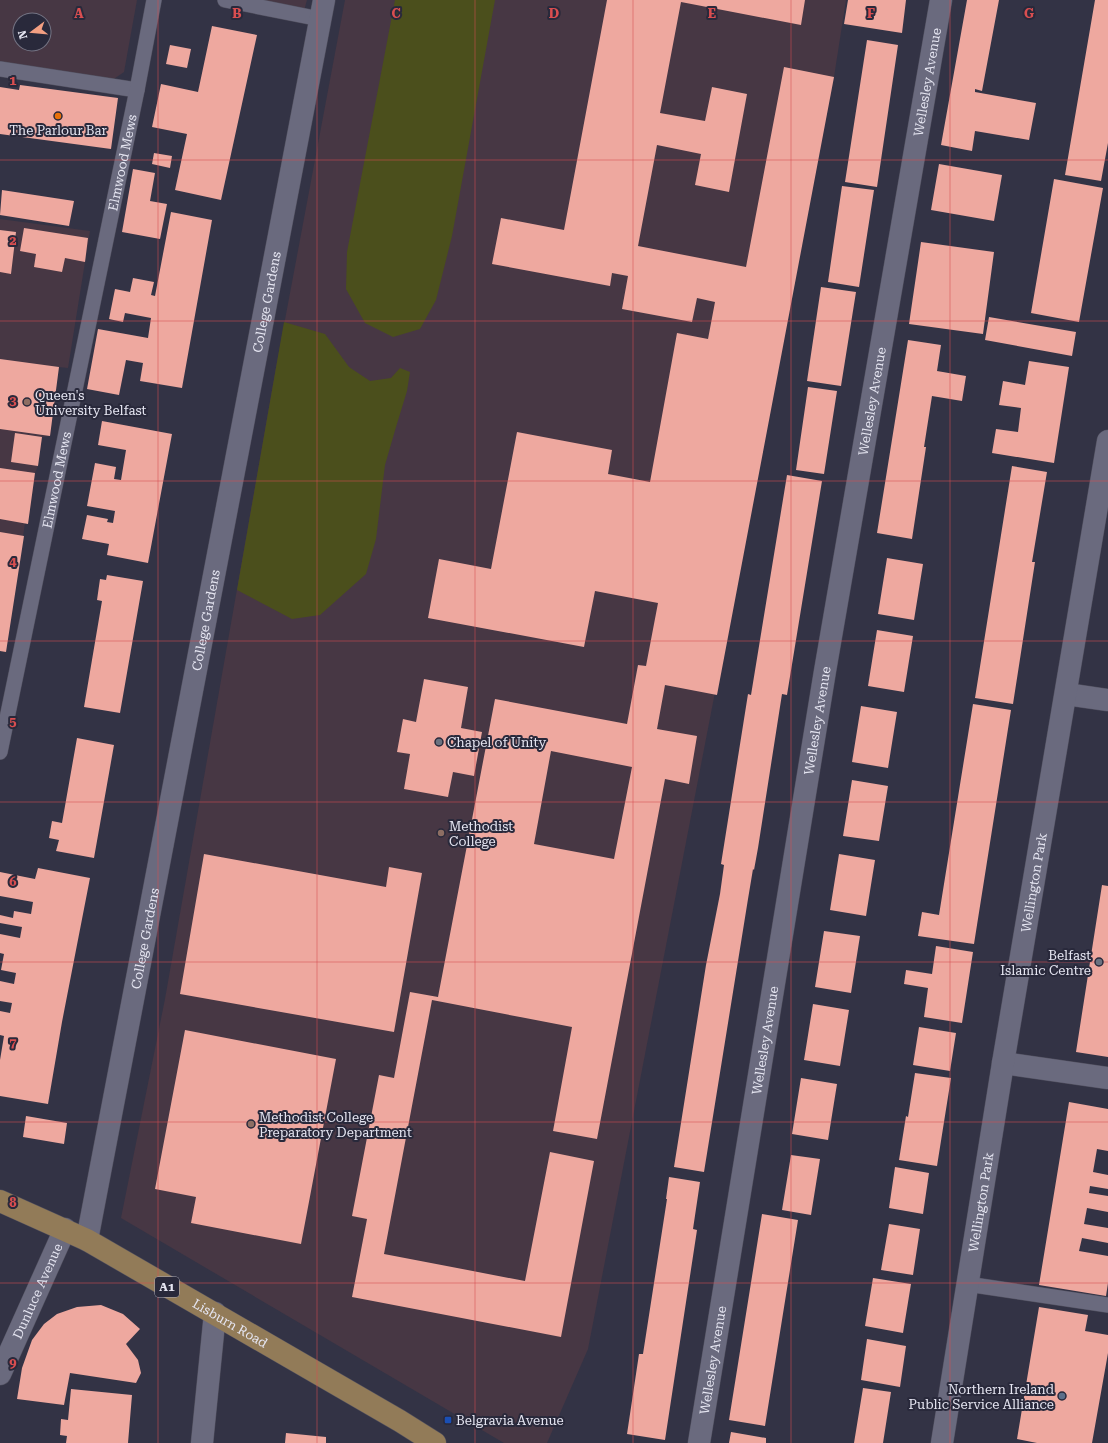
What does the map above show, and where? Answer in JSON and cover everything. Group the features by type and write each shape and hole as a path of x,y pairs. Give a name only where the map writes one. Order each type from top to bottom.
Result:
{"main road":[{"name":"Lisburn Road","path":"0,1201 87,1240 393,1416 435,1443"}],"street":[{"name":"Wellesley Avenue","path":"699,1443 825,671 941,0"},
{"name":"College Gardens","path":"87,1240 322,9"},
{"name":"Wellington Park","path":"942,1443 1003,1063 1108,441"},
{"path":"1066,694 1108,700"},
{"path":"1003,1063 1108,1078"},
{"name":"Dunluce Avenue","path":"0,1374 65,1229"},
{"path":"202,1443 215,1313"}],"lane":[{"name":"Elmwood Mews","path":"0,752 137,90 154,0"},
{"path":"225,0 322,9"},
{"path":"0,69 137,90"},
{"path":"967,1284 1108,1305"}],"shaded area":[{"path":"0,0 137,0 124,72 111,81 0,63"},
{"path":"245,0 307,0 304,11"},
{"name":"Methodist College","path":"345,0 846,0 834,77 588,1349 547,1443 504,1443 121,1218 165,999 275,373"},
{"name":"Queen's University Belfast","path":"0,219 90,231 68,368 59,367 50,436 42,437 28,524 25,523 6,652 0,651"}],"green space":[{"path":"395,0 495,0 452,236 436,300 420,329 393,337 365,323 346,289 347,252"},
{"path":"284,322 325,334 349,367 370,381 391,378 400,368 410,372 407,391 385,465 376,539 366,574 320,615 292,619 237,590"}],"building":[{"path":"607,0 805,0 801,25 681,2 660,113 705,121 712,87 747,94 729,192 695,185 701,154 657,145 638,246 746,267 784,67 834,77 717,695 665,685 657,729 697,736 689,784 665,779 597,1139 553,1131 572,1027 432,1000 384,1254 525,1281 550,1152 594,1161 561,1337 352,1297 367,1219 352,1216 379,1075 394,1078 410,992 438,997 495,699 627,724 638,665 646,666 658,603 595,591 584,647 428,618 439,559 491,569 517,432 612,450 608,474 650,482 677,333 708,339 715,302 697,298 692,322 622,309 628,276 612,273 610,286 492,264 501,218 564,230","holes":["551,751 632,767 614,859 534,844"]},
{"path":"848,0 906,0 902,33 844,24"},
{"path":"967,0 999,0 982,91 975,89 975,92 1036,103 1029,140 975,131 972,151 941,145"},
{"path":"1095,0 1108,0 1108,143 1101,181 1065,175"},
{"path":"212,26 257,35 221,200 175,190 187,134 152,127 161,84 198,92"},
{"path":"867,40 898,45 877,187 845,182"},
{"path":"170,45 191,49 187,68 166,64"},
{"name":"The Parlour Bar","path":"20,85 118,98 111,149 0,134 0,87 19,90"},
{"path":"154,153 172,156 170,168 152,164"},
{"path":"939,164 1002,175 994,221 931,210"},
{"path":"133,169 155,173 150,201 167,204 160,239 122,232"},
{"path":"1054,179 1103,188 1079,322 1031,313"},
{"path":"842,186 874,190 859,287 828,282"},
{"path":"2,190 74,201 69,226 0,215"},
{"path":"171,212 212,220 182,388 140,381 143,363 126,360 119,395 87,389 98,329 148,338 151,318 125,313 123,322 109,319 115,289 130,292 133,278 154,282 151,295 155,296"},
{"path":"24,228 88,238 85,262 65,258 62,272 34,267 36,254 20,251"},
{"path":"0,230 16,232 11,274 0,272"},
{"path":"921,242 994,252 983,334 909,324"},
{"path":"821,287 856,292 841,386 807,381"},
{"path":"989,317 1076,332 1072,356 985,340"},
{"path":"908,340 941,345 937,371 966,376 962,401 932,396 912,539 877,533"},
{"path":"0,359 59,367 50,436 0,429"},
{"path":"1029,361 1069,367 1054,463 992,453 996,429 1018,432 1021,408 999,405 1003,381 1025,385"},
{"path":"808,387 837,391 824,474 796,470"},
{"path":"102,421 172,434 148,563 107,555 109,544 82,539 87,515 108,519 107,522 113,523 115,511 87,506 95,463 116,467 114,479 121,480 126,450 98,445"},
{"path":"15,433 42,437 38,466 11,462"},
{"path":"1012,466 1047,472 1032,562 1035,562 1013,704 975,698"},
{"path":"0,468 35,473 28,524 0,519"},
{"path":"787,475 822,481 787,695 782,694 704,1172 674,1167 706,965 720,894 724,865 721,864 748,694 751,695"},
{"path":"0,532 24,536 6,652 0,651"},
{"path":"887,558 923,564 914,620 878,614"},
{"path":"107,575 143,581 120,713 84,707 102,601 97,600 100,579 106,580"},
{"path":"877,630 913,636 904,692 868,686"},
{"name":"Chapel of Unity","path":"424,679 468,687 461,728 482,732 474,776 453,772 448,797 404,789 410,754 397,752 403,719 416,722"},
{"path":"973,704 1011,710 974,944 918,936 922,912 939,915"},
{"path":"861,706 897,712 888,768 852,762"},
{"path":"77,738 114,745 94,858 56,851 59,840 49,838 52,821 62,823"},
{"path":"852,780 888,786 879,841 843,836"},
{"path":"204,854 386,887 389,867 422,873 394,1032 180,994"},
{"path":"839,854 875,860 866,916 830,910"},
{"path":"38,868 90,878 62,1022 48,1104 0,1096 0,1060 4,1036 0,1035 0,1011 10,1013 12,1003 0,1001 0,981 14,984 16,973 1,970 4,954 0,953 0,934 20,938 22,927 0,923 0,915 13,918 14,911 31,914 33,902 0,896 0,872 35,879"},
{"path":"1102,885 1108,886 1108,1057 1076,1052"},
{"path":"824,931 860,936 851,993 815,987"},
{"path":"936,946 973,952 962,1023 924,1017 928,988 904,984 906,970 932,974"},
{"path":"813,1004 849,1010 840,1066 804,1060"},
{"path":"919,1027 956,1033 950,1071 913,1065"},
{"path":"185,1030 336,1059 301,1244 191,1223 196,1197 155,1189"},
{"path":"915,1073 951,1078 937,1166 899,1160"},
{"path":"801,1078 837,1084 828,1140 792,1134"},
{"path":"1069,1102 1108,1109 1108,1151 1097,1149 1093,1172 1108,1175 1108,1189 1090,1186 1089,1193 1108,1196 1108,1212 1087,1208 1084,1224 1108,1228 1108,1243 1082,1238 1079,1251 1108,1256 1108,1283 1106,1296 1039,1285"},
{"path":"26,1116 67,1123 64,1144 23,1137"},
{"path":"791,1155 820,1159 811,1215 782,1210"},
{"path":"895,1167 929,1173 923,1214 889,1208"},
{"path":"669,1177 700,1182 693,1229 697,1230 665,1440 627,1434 639,1354 643,1354 667,1199"},
{"path":"762,1214 798,1220 765,1426 729,1420"},
{"path":"889,1224 920,1229 913,1275 881,1270"},
{"path":"873,1278 911,1284 903,1333 865,1326"},
{"path":"101,1305 123,1314 140,1329 126,1344 138,1360 141,1373 136,1383 70,1373 64,1405 17,1399 22,1368 32,1340 44,1324 57,1314 77,1307"},
{"name":"Northern Ireland Public Service Alliance","path":"1039,1307 1088,1315 1085,1331 1108,1335 1108,1353 1092,1443 1037,1443 1017,1439"},
{"path":"867,1339 906,1346 900,1387 861,1380"},
{"path":"863,1388 891,1392 883,1443 854,1443"},
{"path":"71,1389 132,1395 128,1443 66,1443 67,1436 60,1435 61,1419 68,1420"},
{"path":"731,1432 766,1438 766,1443 729,1443"},
{"path":"286,1433 326,1437 326,1443 285,1443"}],"place":[{"name":"The Parlour Bar","path":"58,116"},
{"name":"Queen's University Belfast","path":"27,402"},
{"name":"Chapel of Unity","path":"439,742"},
{"name":"Methodist College","path":"441,833"},
{"name":"Belfast Islamic Centre","path":"1099,962"},
{"name":"Methodist College Preparatory Department","path":"251,1124"},
{"name":"Northern Ireland Public Service Alliance","path":"1062,1396"},
{"name":"Belgravia Avenue","path":"448,1420"}]}
